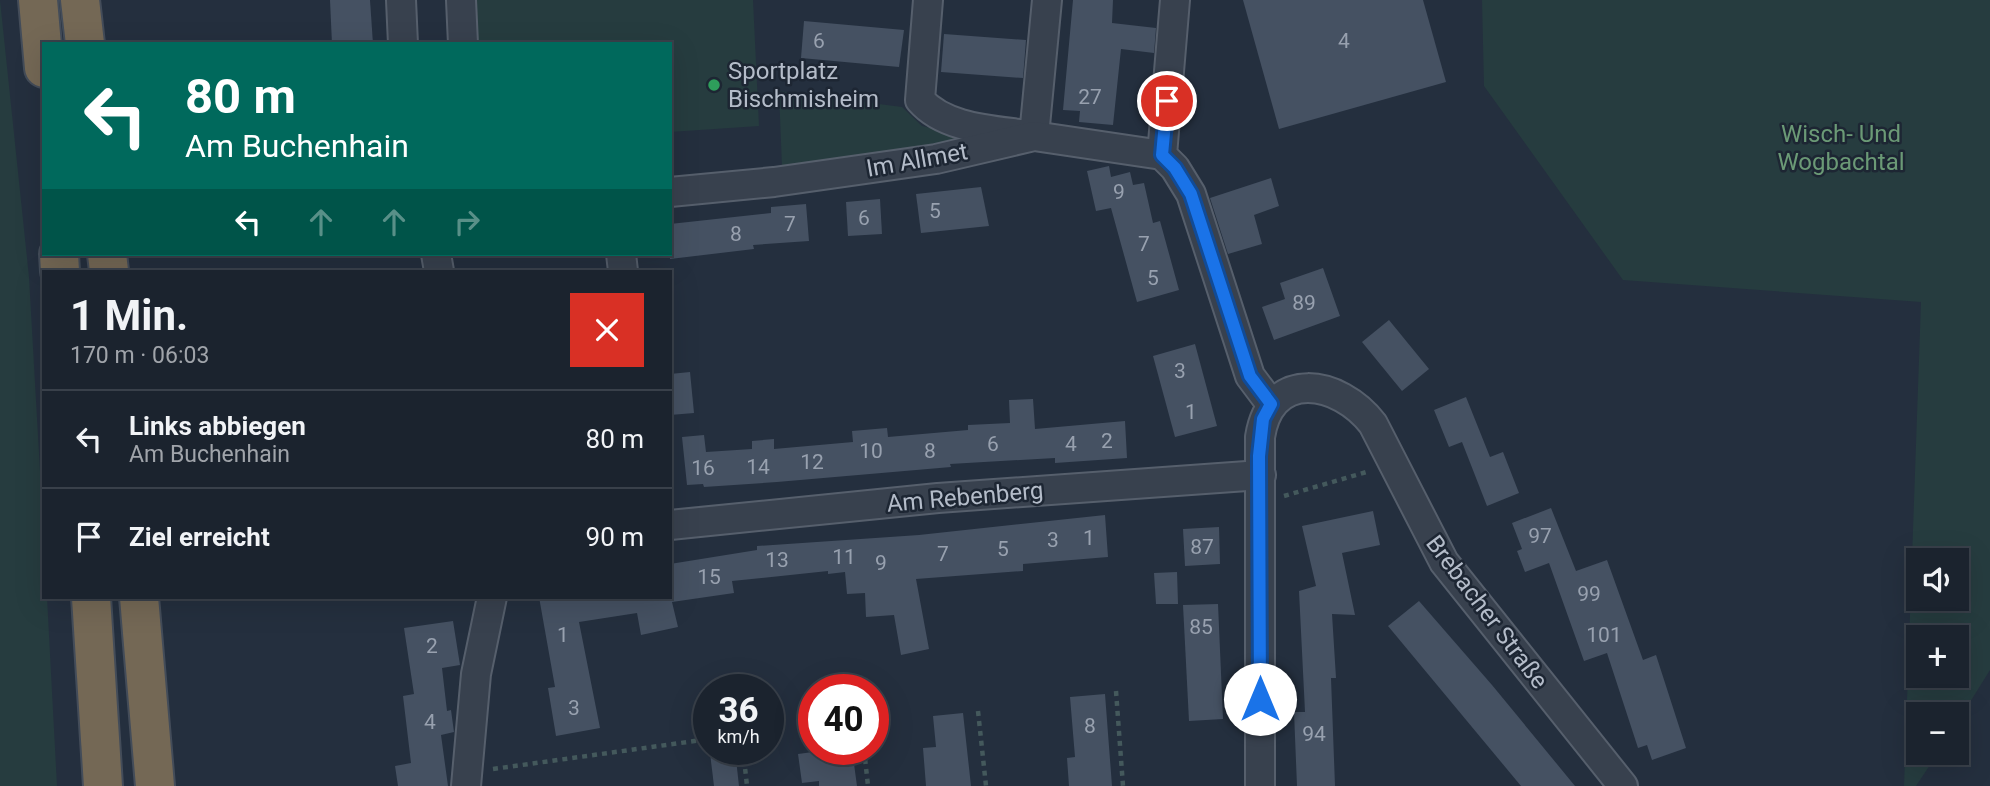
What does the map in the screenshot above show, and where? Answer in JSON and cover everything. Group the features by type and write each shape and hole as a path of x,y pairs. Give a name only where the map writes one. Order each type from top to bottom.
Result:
{"highway":[{"path":"38,0 42,45"},
{"path":"80,0 85,42"},
{"path":"91,599 103,786"},
{"path":"139,599 155,786"}],"street":[{"path":"401,0 403,42"},
{"path":"461,0 463,42"},
{"path":"928,0 920,100 930,112 946,120 1034,136 1047,0"},
{"path":"1175,0 1162,155 1175,168 1191,194 1250,376 1271,404 1263,419 1260,437 1261,786"},
{"name":"Im Allmet","path":"672,192 774,182 936,159 1034,136 1162,155"},
{"name":"Brebacher Straße","path":"1271,404 1281,396 1322,387 1359,406 1373,424 1444,562 1623,786"},
{"name":"Am Rebenberg","path":"672,525 938,498 1261,475"},
{"path":"467,779 477,674 492,599"}],"path":[{"path":"1260,505 1393,464"},
{"path":"1116,691 1123,786"},
{"path":"978,711 986,786"},
{"path":"467,779 693,742"},
{"path":"745,765 747,786"},
{"path":"866,765 868,786"}],"green space":[{"path":"0,0 29,277 42,507 42,599 47,599 57,786 0,786"},
{"name":"Sportplatz Bischmisheim","path":"451,0 753,0 759,126 672,132 672,42 453,42"},
{"name":"Wisch- Und Wogbachtal","path":"1482,0 1990,0 1990,670 1969,704 1907,702 1907,688 1969,688 1969,625 1910,625 1910,611 1969,611 1969,548 1912,548 1921,302 1623,280 1484,86"},
{"path":"779,91 902,107 922,126 958,134 961,147 782,167"},
{"name":"Wisch- Und Wogbachtal","path":"1906,729 1906,765 1930,765 1916,786 1904,786"}],"building":[{"path":"330,0 370,0 373,42 332,42"},
{"path":"1073,0 1113,0 1112,23 1156,28 1154,53 1121,49 1113,125 1079,122 1080,111 1063,110"},
{"path":"1243,0 1423,0 1446,82 1279,129"},
{"path":"804,21 904,30 899,67 801,58"},
{"path":"944,34 1026,40 1023,78 941,72"},
{"path":"1109,166 1111,177 1130,172 1133,185 1144,183 1153,223 1160,221 1179,290 1137,302 1111,208 1096,211 1087,171"},
{"path":"1271,178 1279,206 1254,215 1262,244 1228,254 1210,198"},
{"path":"981,187 989,226 921,233 916,194"},
{"path":"880,199 882,234 848,236 846,202"},
{"path":"806,204 809,241 753,245 754,249 670,259 672,224 771,213 771,207"},
{"path":"1323,268 1340,316 1274,340 1262,307 1285,299 1280,283"},
{"path":"1389,320 1429,369 1402,391 1362,342"},
{"path":"1195,344 1217,426 1175,437 1153,356"},
{"path":"690,372 694,413 672,415 672,374"},
{"path":"1466,397 1490,457 1503,452 1519,493 1487,506 1462,442 1449,447 1434,410"},
{"path":"1033,399 1035,429 1125,421 1127,458 1055,463 1055,458 950,464 951,467 777,482 704,487 703,484 687,485 682,437 704,435 706,452 752,449 752,441 774,439 774,449 853,442 852,431 887,428 888,437 968,430 968,425 1010,423 1009,400"},
{"path":"1551,508 1576,571 1607,560 1643,660 1656,655 1686,748 1652,760 1647,745 1638,748 1607,653 1584,661 1549,563 1525,572 1517,551 1522,549 1512,523"},
{"path":"1373,511 1380,545 1342,553 1355,615 1332,614 1336,678 1331,678 1335,786 1297,786 1294,712 1305,712 1299,591 1316,586 1302,526"},
{"path":"1105,515 1108,557 1023,564 1023,571 916,579 929,649 901,655 894,615 866,617 865,593 847,594 845,572 828,574 828,571 732,581 734,593 672,602 678,627 641,635 637,613 579,622 600,728 556,736 548,688 555,687 539,599 672,599 672,564 757,550 757,546 919,535"},
{"path":"1219,527 1220,564 1185,566 1183,529"},
{"path":"1177,572 1178,604 1156,604 1154,573"},
{"path":"1419,601 1575,786 1521,786 1388,626"},
{"path":"1218,604 1223,719 1189,721 1183,605"},
{"path":"453,621 460,665 442,668 447,711 451,710 454,732 441,735 448,786 398,786 395,766 411,763 403,696 414,694 404,628"},
{"path":"1105,694 1112,786 1069,786 1067,758 1075,757 1070,697"},
{"path":"963,713 971,786 926,786 923,748 936,747 933,716"},
{"path":"711,765 737,765 739,786 714,786"},
{"path":"800,765 854,765 857,786 819,786 819,781 802,783"}],"place":[{"name":"Sportplatz Bischmisheim","path":"714,85"}],"route":[{"path":"1167,101 1162,155 1175,168 1191,194 1250,376 1271,404 1263,419 1259,456 1260,699"}]}
